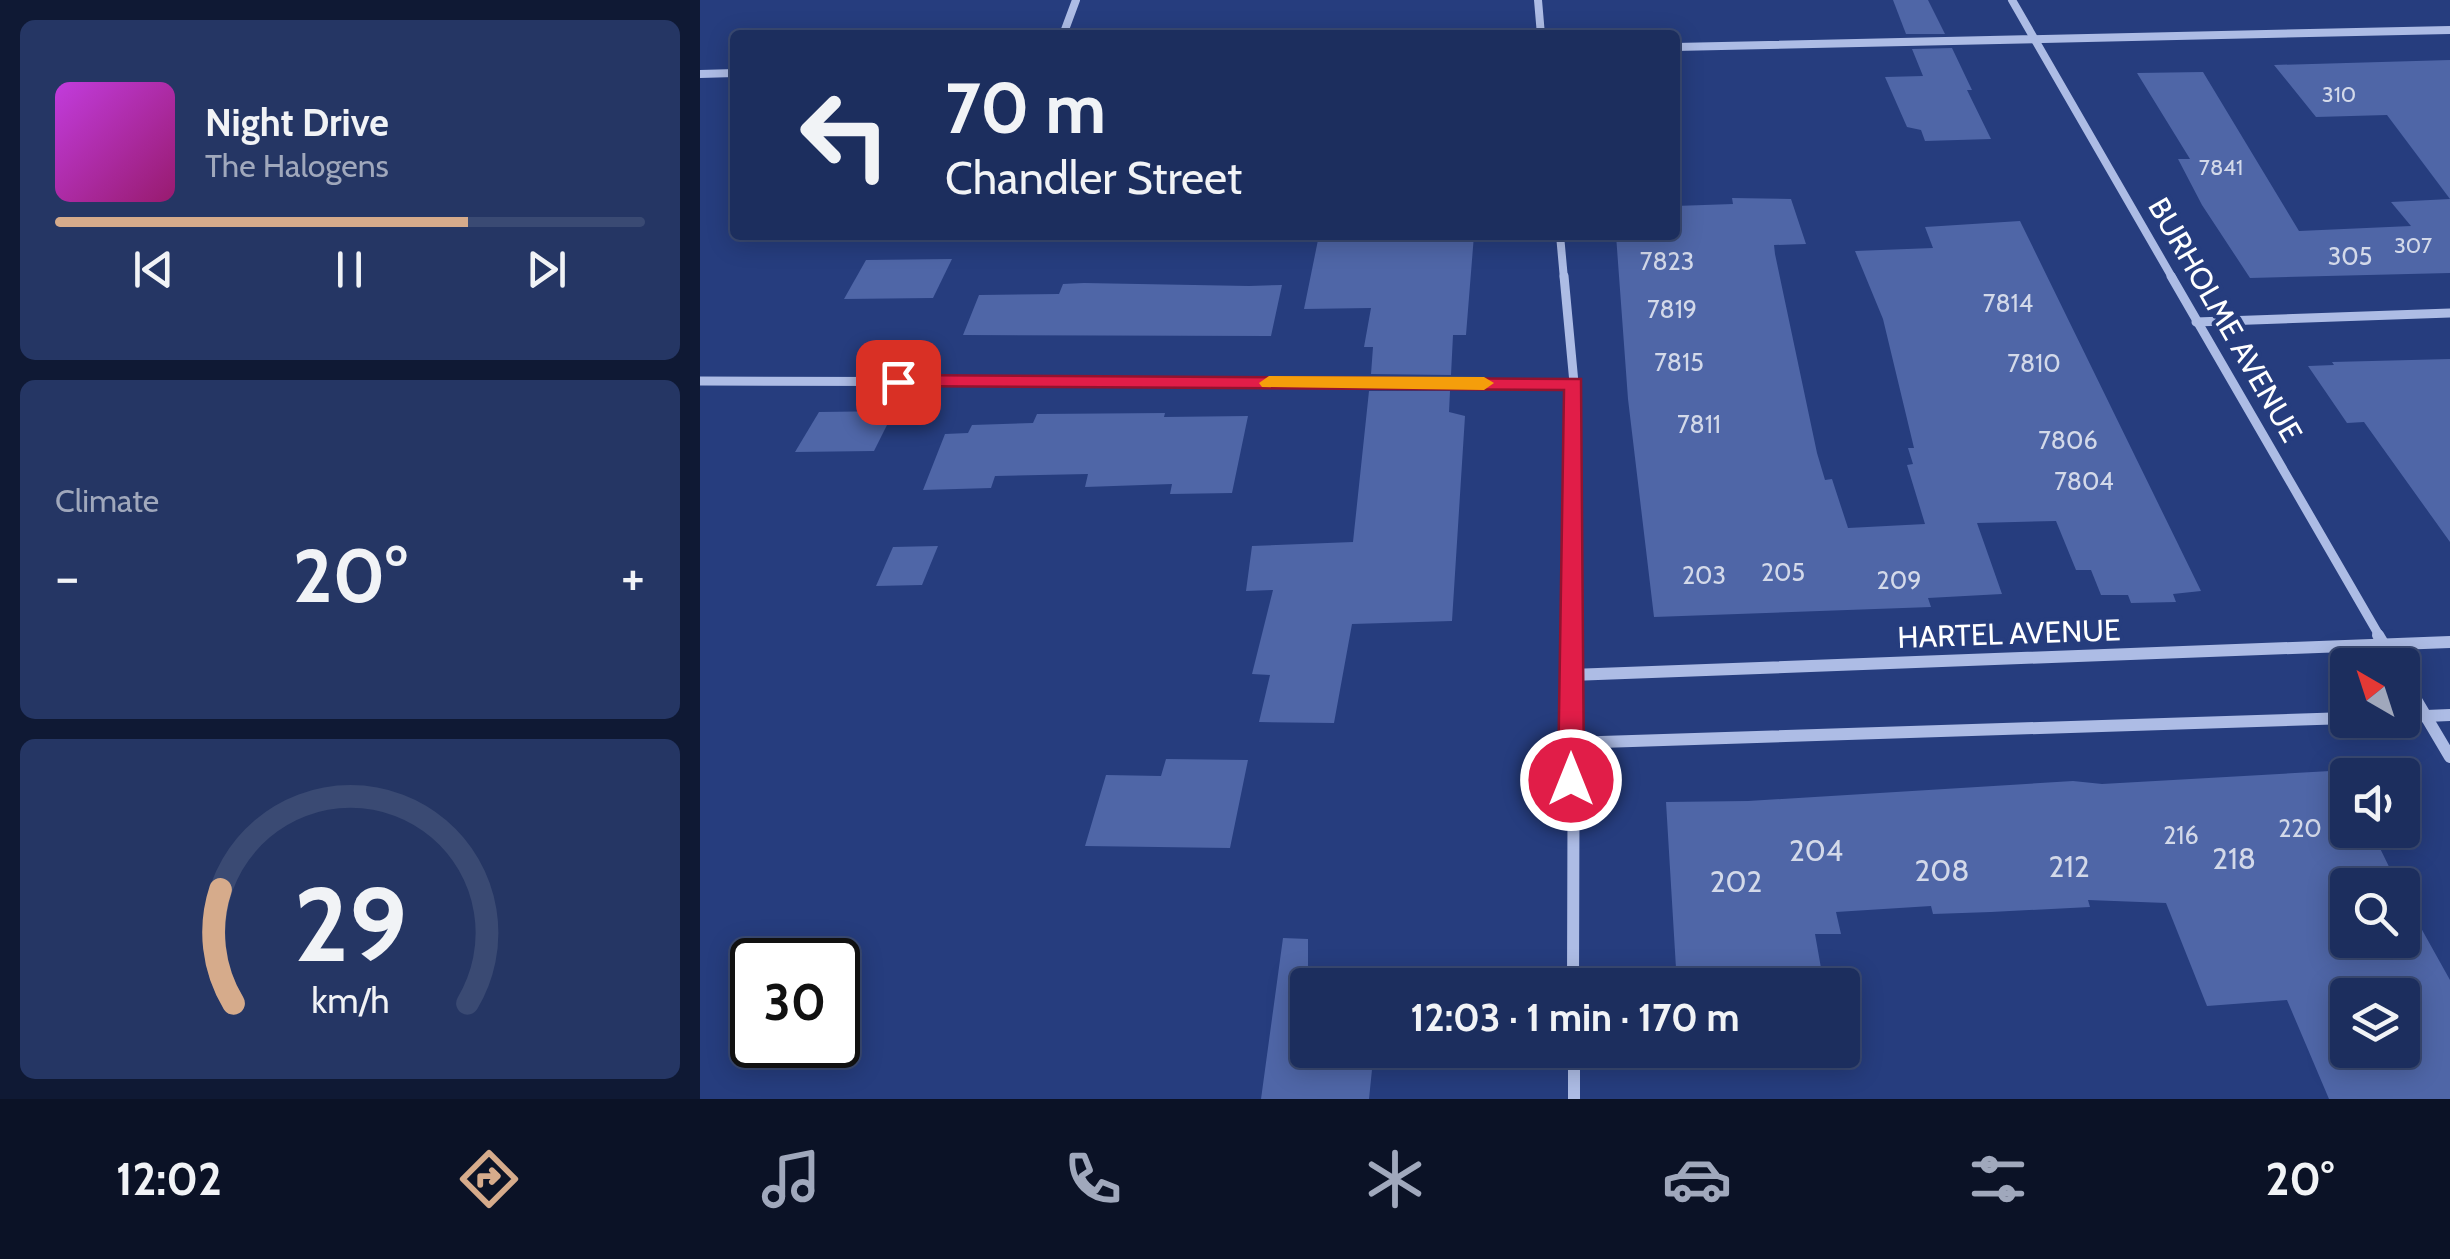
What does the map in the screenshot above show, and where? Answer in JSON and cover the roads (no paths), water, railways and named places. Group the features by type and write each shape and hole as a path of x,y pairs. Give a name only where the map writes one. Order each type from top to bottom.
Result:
{"street":[{"path":"1064,30 1076,0"},
{"path":"1538,0 1541,30"},
{"name":"BURHOLME AVENUE","path":"2012,0 2386,648"},
{"path":"1680,47 2450,30"},
{"path":"700,74 730,73"},
{"path":"1560,240 1574,384 1570,743 1573,968"},
{"path":"2196,322 2450,313"},
{"path":"700,381 1574,384"},
{"name":"HARTEL AVENUE","path":"1571,675 2450,642"},
{"path":"2420,706 2450,757"},
{"path":"2420,716 2450,715"},
{"path":"1570,743 2330,719"},
{"path":"1574,1068 1574,1099"}]}
